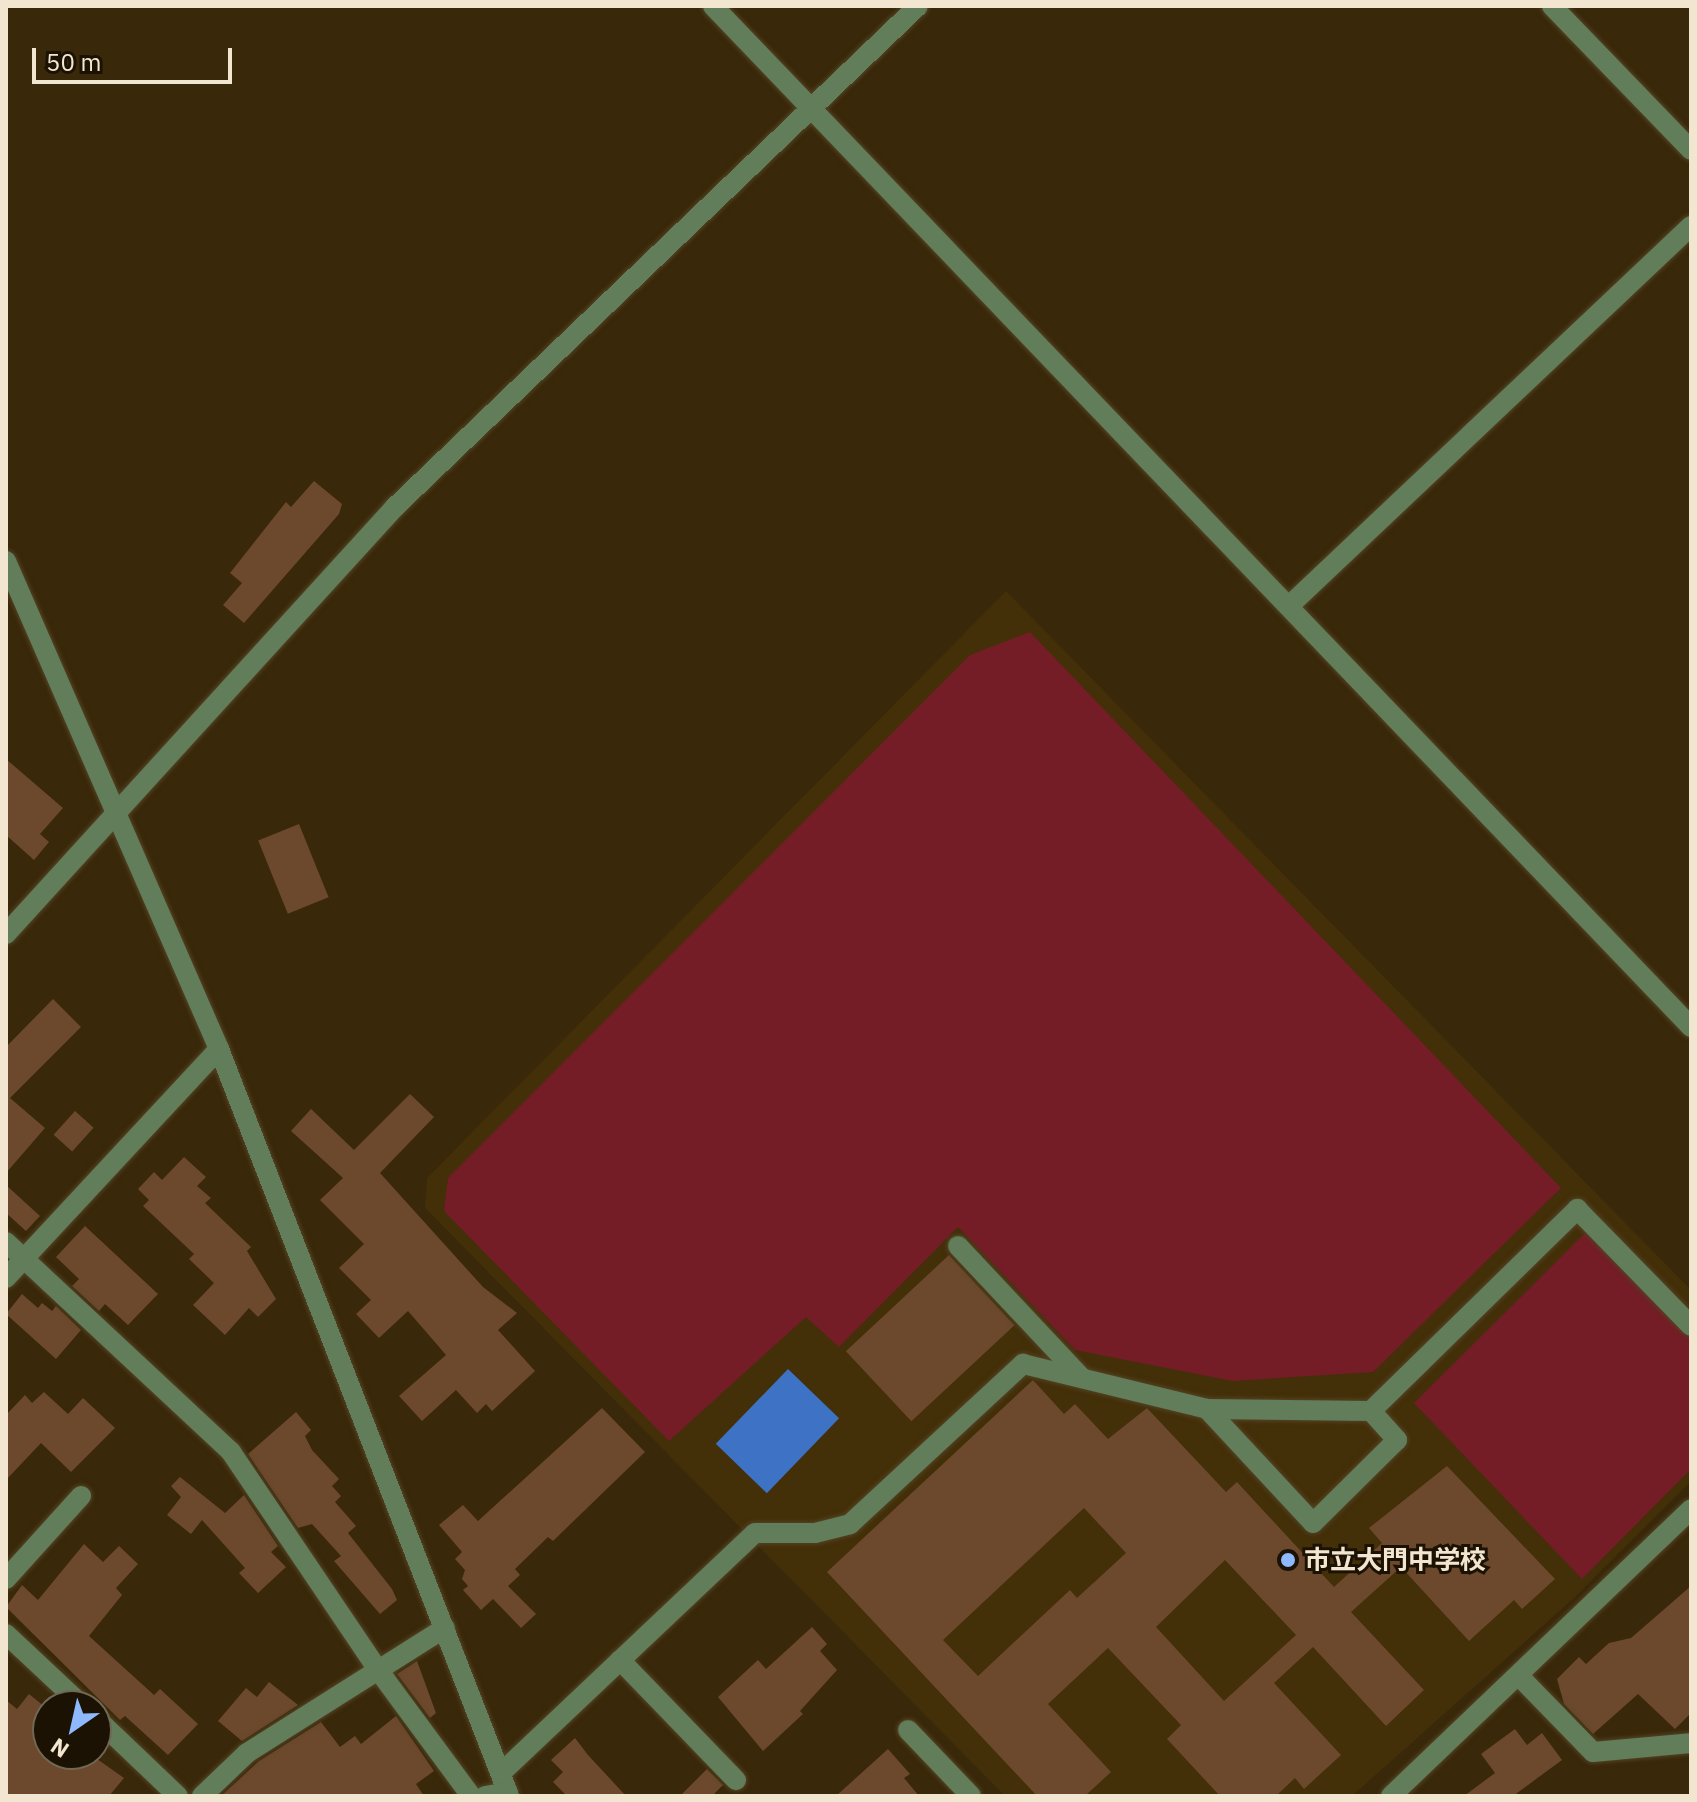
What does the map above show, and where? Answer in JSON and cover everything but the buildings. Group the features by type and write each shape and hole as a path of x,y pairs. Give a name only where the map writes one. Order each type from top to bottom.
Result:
{"street":[{"path":"713,6 1691,1027"},
{"path":"6,934 118,815 395,507 918,6"},
{"path":"1552,6 1691,150"},
{"path":"1289,606 1691,226"},
{"path":"6,561 219,1049 506,1787"},
{"path":"6,1278 219,1049"},
{"path":"485,1796 506,1787 620,1660 755,1533 815,1533 850,1524 1023,1364 1207,1409 1371,1411 1577,1209 1691,1326"},
{"path":"6,1242 231,1452 376,1667 471,1796"},
{"path":"958,1246 1081,1377"},
{"path":"1207,1409 1313,1523 1397,1440 1371,1411"},
{"path":"6,1579 81,1496"},
{"path":"1391,1796 1691,1509"},
{"path":"202,1796 247,1753 376,1667 445,1628"},
{"path":"6,1634 66,1690"},
{"path":"620,1660 736,1780"},
{"path":"1519,1676 1593,1752 1691,1743"},
{"path":"908,1730 971,1796"},
{"path":"112,1733 178,1796"}],"shaded area":[{"path":"1006,591 1691,1290 1691,1481 1572,1600 1352,1796 1005,1796 425,1208 427,1178"},
{"path":"1030,632 1561,1188 1373,1372 1233,1381 1075,1350 958,1227 839,1347 806,1317 669,1441 444,1211 448,1178 970,655"},
{"path":"1589,1229 1691,1337 1691,1469 1582,1579 1414,1403"}],"water":[{"path":"788,1369 839,1418 767,1493 716,1444"}],"place":[{"name":"市立大門中学校","path":"1288,1560"}]}
